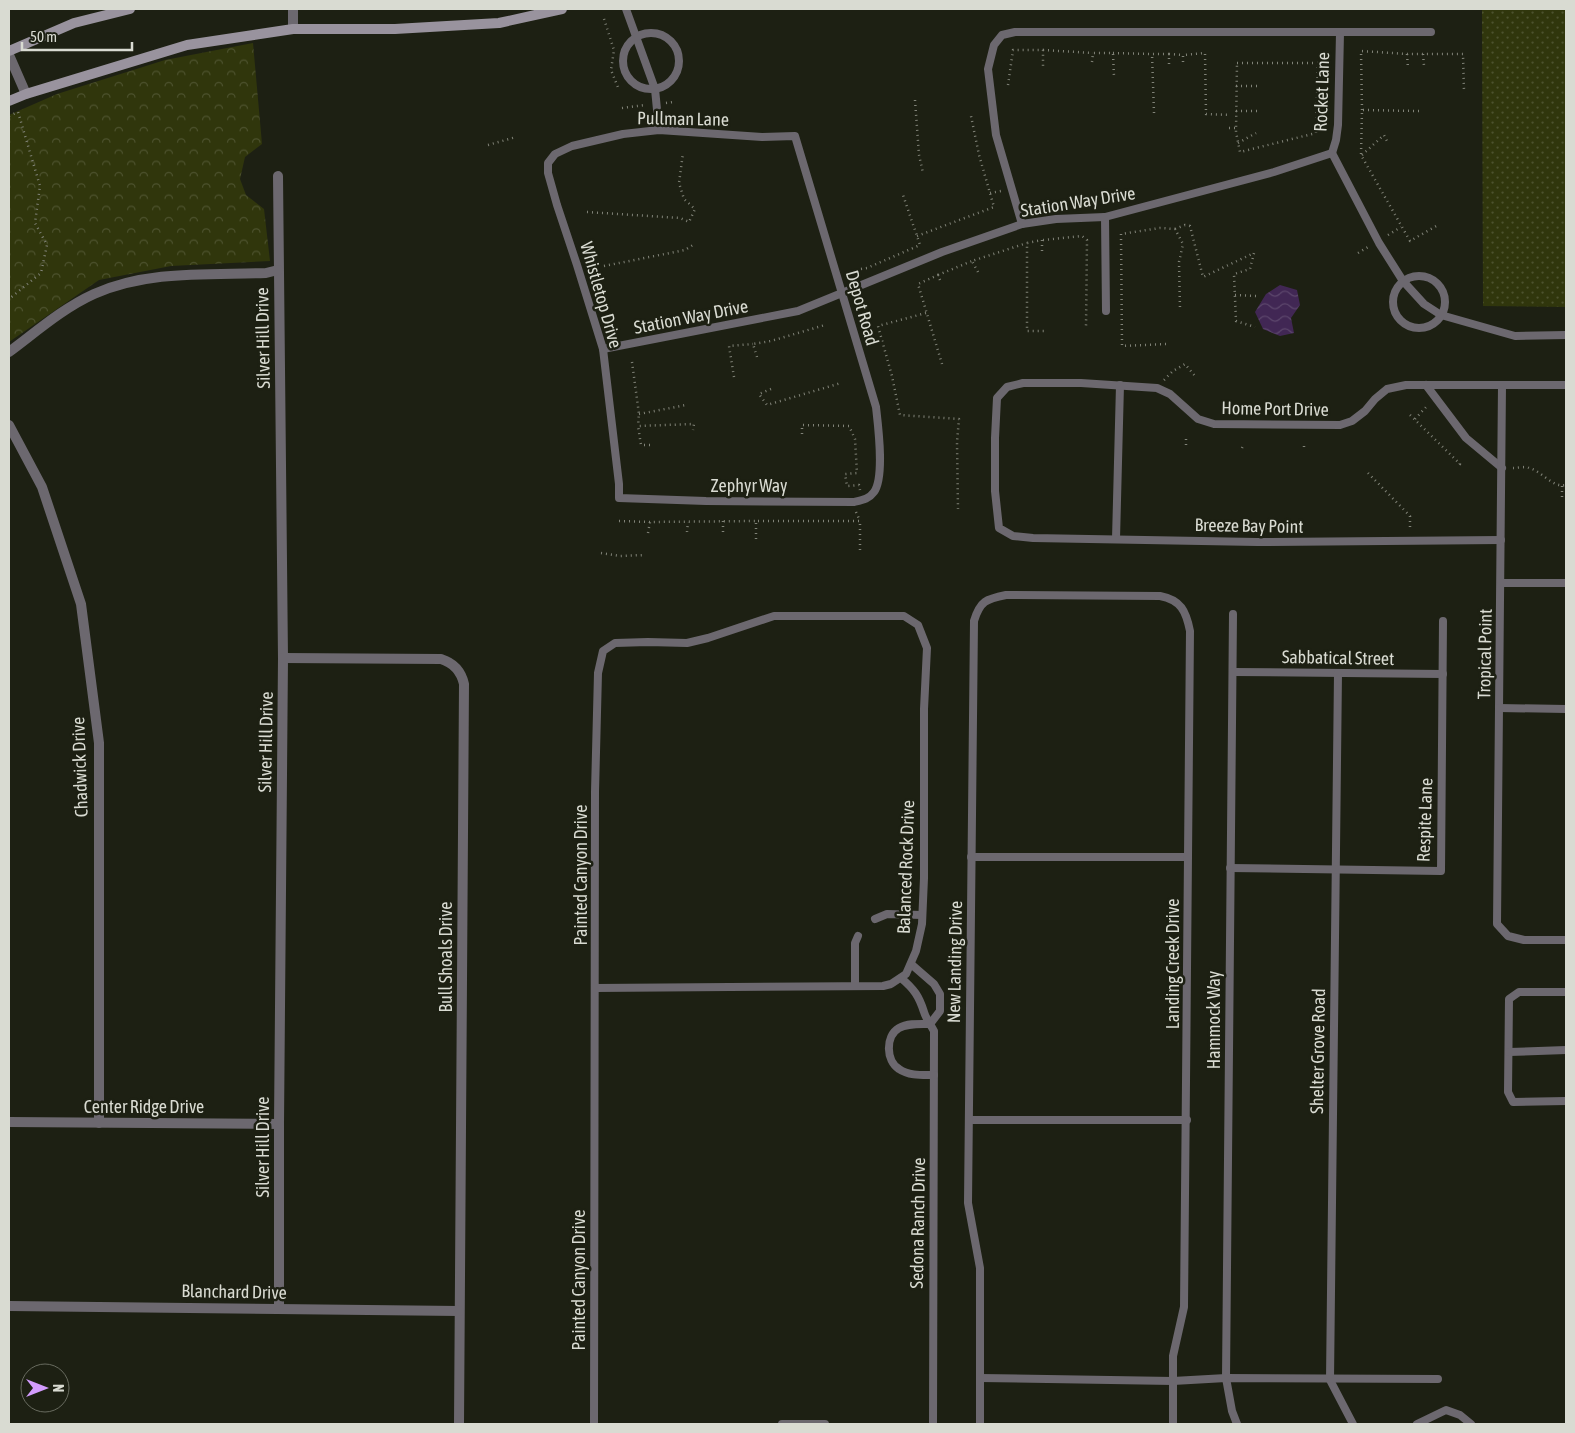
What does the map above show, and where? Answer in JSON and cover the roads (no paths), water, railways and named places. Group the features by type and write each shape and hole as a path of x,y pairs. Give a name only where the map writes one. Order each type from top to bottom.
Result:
{"main road":[{"path":"9,51 74,23 130,9"},
{"path":"9,101 26,94 187,45 293,29 395,29 499,23 562,9"}],"street":[{"path":"293,9 293,29"},
{"path":"9,56 26,94"},
{"name":"Silver Hill Drive","path":"278,176 283,658 279,1309"},
{"path":"9,352 59,315 93,294 129,282 166,276 266,273 278,270"},
{"name":"Chadwick Drive","path":"9,425 42,488 81,604 99,743 99,1123"},
{"name":"Bull Shoals Drive","path":"283,658 441,659 454,665 463,677 459,1424"},
{"name":"Center Ridge Drive","path":"9,1122 279,1124"},
{"name":"Blanchard Drive","path":"9,1306 459,1311"}],"lane":[{"path":"626,9 655,89 659,130"},
{"path":"1022,224 996,135 988,69 994,45 1002,35 1016,32 1431,32"},
{"path":"645,33 656,33 667,37 675,45 679,55 679,66 675,76 667,84 655,89 646,89 636,85 628,77 624,67 624,56 628,45 645,33"},
{"name":"Rocket Lane","path":"1332,153 1338,125 1340,33"},
{"name":"Pullman Lane","path":"548,163 555,154 572,146 623,134 659,130 762,137 795,136"},
{"name":"Depot Road","path":"795,136 876,406 880,474 876,490"},
{"path":"1332,153 1379,243 1403,281 1424,304 1441,315 1515,336 1566,335"},
{"name":"Station Way Drive","path":"603,349 798,311 942,252 1022,224 1056,219 1105,217 1274,172 1332,153"},
{"name":"Whistletop Drive","path":"548,163 548,173 557,205 603,349 619,498"},
{"path":"1105,217 1106,311"},
{"path":"1414,277 1426,277 1436,283 1443,292 1445,304 1436,322 1428,327 1410,327 1396,315 1393,297 1403,281 1414,277"},
{"name":"Home Port Drive","path":"999,528 995,491 997,398 1007,387 1023,383 1080,383 1157,388 1170,394 1198,419 1214,424 1340,425 1352,421 1387,389 1406,385 1566,385"},
{"path":"1116,539 1120,385"},
{"path":"1426,385 1466,438 1502,468"},
{"name":"Tropical Point","path":"1502,385 1497,924 1508,936 1524,940 1566,940"},
{"name":"Zephyr Way","path":"619,498 706,501 854,502 868,499 876,490"},
{"name":"Breeze Bay Point","path":"999,528 1012,536 1033,538 1257,542 1501,540"},
{"path":"1501,583 1566,583"},
{"name":"New Landing Drive","path":"980,1424 980,1268 968,1203 974,621 977,608 985,601 1006,595 1082,596"},
{"name":"Landing Creek Drive","path":"1082,596 1160,596 1170,598 1182,606 1188,618 1190,631 1184,1307 1172,1356 1172,1424"},
{"name":"Hammock Way","path":"1233,614 1226,1378 1228,1394 1237,1424"},
{"name":"Painted Canyon Drive","path":"594,1424 595,792 598,673 603,651 616,643 687,643 774,616 904,616 918,625"},
{"name":"Respite Lane","path":"1230,868 1441,871 1443,621"},
{"name":"Balanced Rock Drive","path":"901,978 906,974 916,951 922,915 924,878 924,709 927,648 918,625"},
{"name":"Sabbatical Street","path":"1233,672 1443,674"},
{"name":"Shelter Grove Road","path":"1338,673 1330,1380 1353,1424"},
{"path":"1499,708 1566,709"},
{"path":"971,857 1188,857"},
{"path":"875,920 886,914 922,915"},
{"path":"855,986 855,943 858,936"},
{"path":"911,964 934,984 940,994 940,1011 930,1024 914,1024 896,1030 892,1036 889,1052 894,1065 899,1070 914,1074 934,1075"},
{"path":"595,988 883,986 901,978"},
{"name":"Sedona Ranch Drive","path":"901,978 913,988 934,1031 933,1424"},
{"path":"1566,992 1519,992 1509,998 1508,1092 1513,1102 1566,1101"},
{"path":"1509,1052 1566,1050"},
{"path":"969,1120 1187,1120"},
{"path":"980,1378 1172,1381 1226,1378 1330,1380 1438,1379"},
{"path":"1417,1424 1446,1410 1460,1415 1471,1424"},
{"path":"782,1424 825,1424"}],"water":[{"path":"1280,285 1297,290 1300,305 1291,318 1294,333 1280,336 1263,329 1255,312 1266,294"}]}
